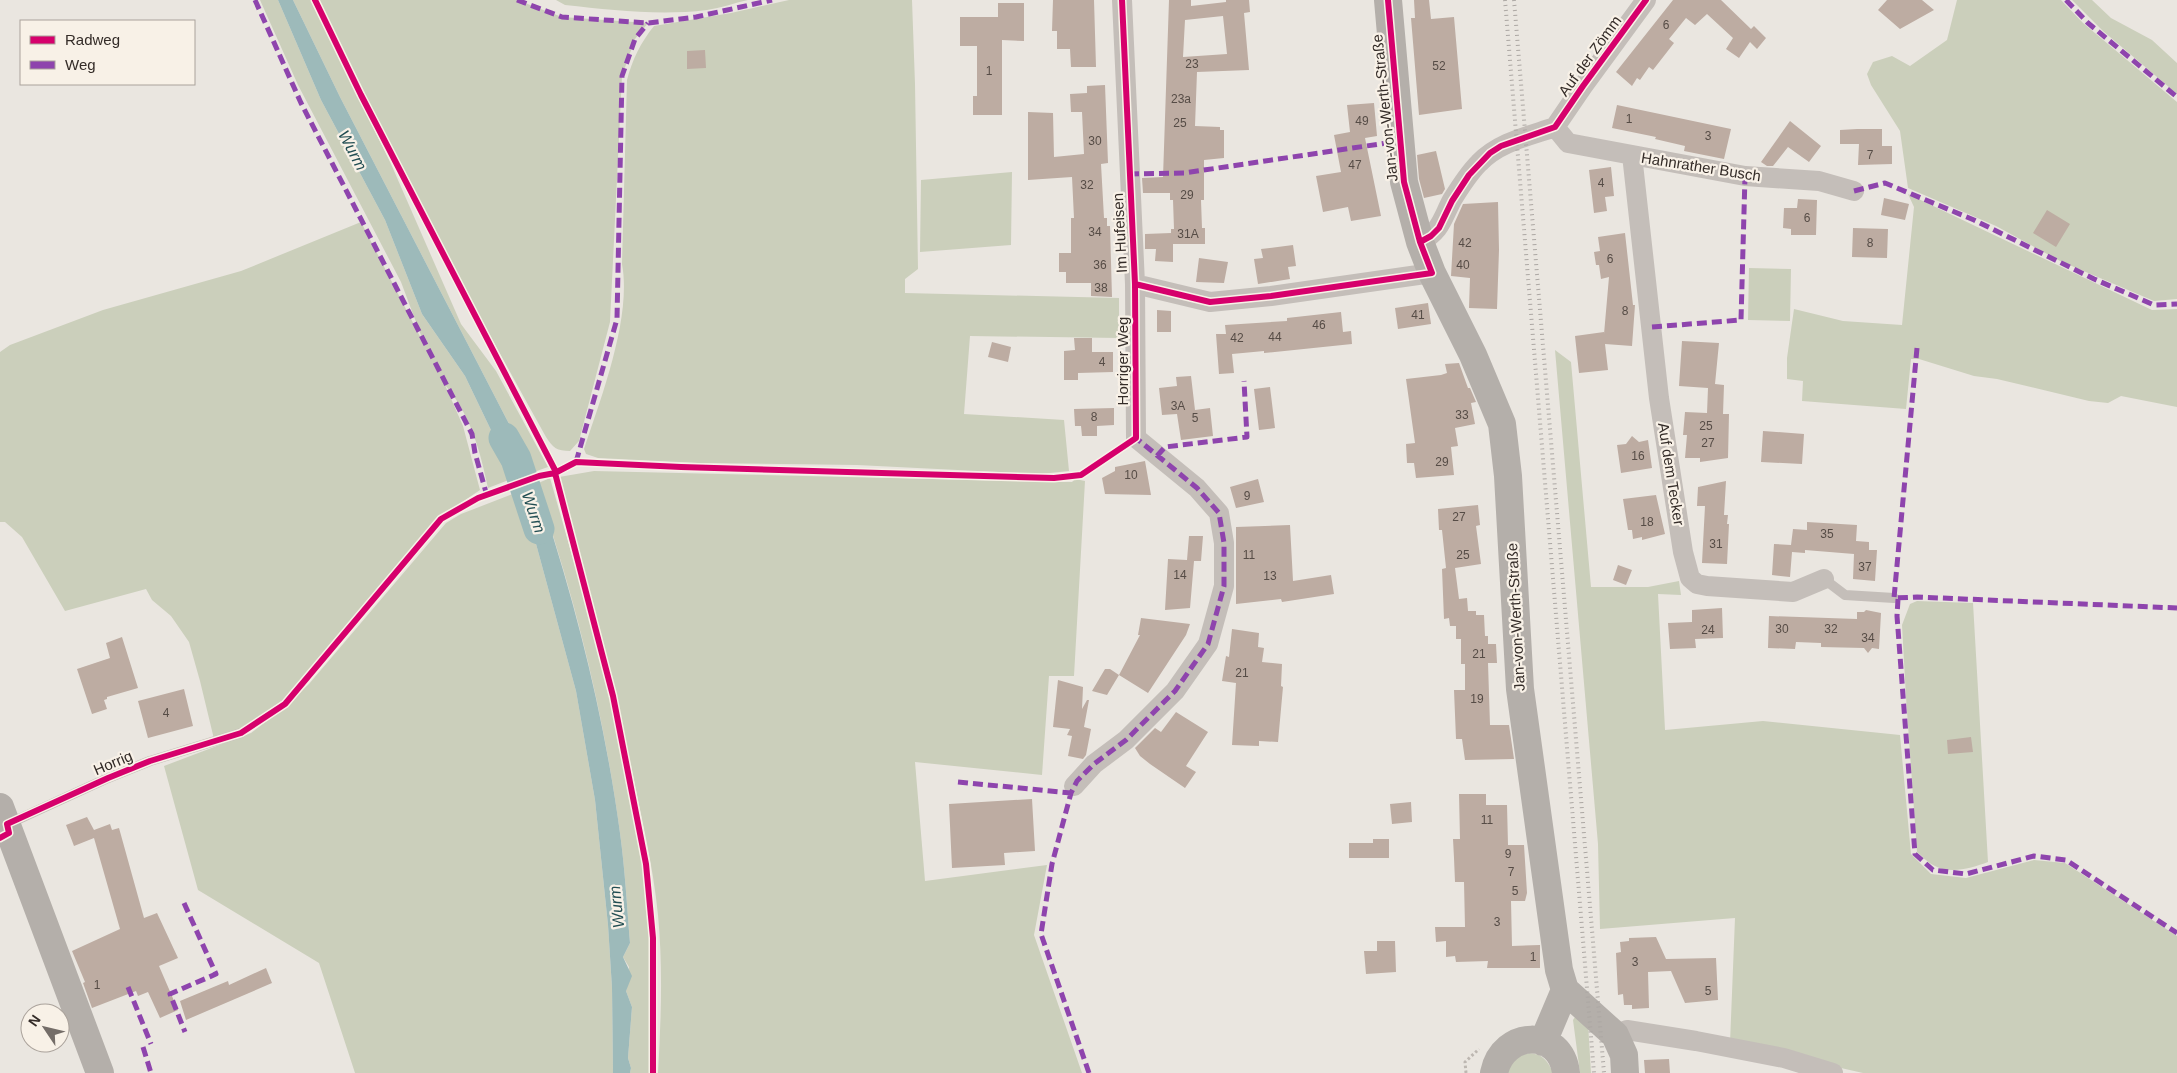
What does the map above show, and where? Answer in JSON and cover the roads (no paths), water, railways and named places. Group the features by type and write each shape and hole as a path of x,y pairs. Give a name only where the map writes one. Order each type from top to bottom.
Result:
{"main road":[{"name":"Jan-von-Werth-Straße","path":"1388,0 1404,182 1420,242 1432,273 1473,355 1502,424 1508,476 1520,689 1559,970 1571,996"},
{"name":"Horrig","path":"3,816 65,975 100,1073"},
{"path":"1543,1042 1571,996 1615,1035 1624,1055 1625,1073"},
{"path":"1494,1073 1500,1055 1510,1046 1526,1040 1543,1042 1556,1050 1566,1073"}],"street":[{"name":"Im Hufeisen","path":"1122,0 1135,284 1210,302 1271,296 1432,273"},
{"name":"Auf der Zömm","path":"1555,127 1646,0"},
{"path":"1420,242 1439,228 1452,201 1468,175 1490,153 1501,146 1555,127"},
{"name":"Hahnrather Busch","path":"1555,127 1568,143 1745,176 1819,181 1854,191"},
{"name":"Auf dem Tecker","path":"1632,156 1659,398 1683,552 1690,578 1697,584 1707,586 1793,592 1824,579"},
{"name":"Horriger Weg","path":"1074,786 1094,764 1126,740 1175,692 1208,644 1224,586 1224,543 1219,513 1197,488 1136,438 1135,284"},
{"path":"1615,1035 1627,1030 1784,1058 1833,1073"}],"lane":[{"name":"Auf dem Tecker","path":"1824,579 1845,595 1894,598"},
{"name":"Horrig","path":"3,816 150,761 241,733"}],"water":[{"path":"278,0 293,0 340,97 521,447 531,473 514,478 465,376 422,314 385,220 321,100"},
{"path":"536,484 563,569 586,656 613,788 620,833 630,943 623,957 632,976 626,991 632,1007 628,1058 631,1068 630,1073 613,1073 612,988 608,925 595,800 576,691 529,518 518,492"}],"waterway":[{"name":"Wurm","path":"504,438 516,459 539,529"}],"railway":[{"path":"1505,0 1594,1073"},
{"path":"1514,0 1604,1073"}]}
